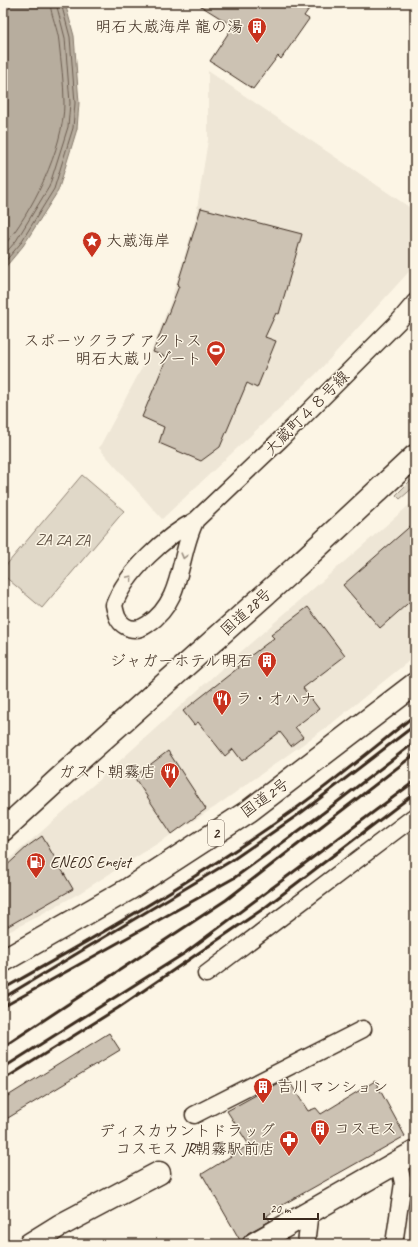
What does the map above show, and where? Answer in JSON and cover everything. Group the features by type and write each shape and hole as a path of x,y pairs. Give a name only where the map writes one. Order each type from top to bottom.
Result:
{"main road":[{"name":"国道28号","path":"3,830 296,567 415,456"},
{"name":"国道2号","path":"3,961 129,889 249,811 415,684"},
{"path":"254,1244 407,1156"},
{"path":"30,1244 59,1226 158,1173"}],"street":[{"name":"大蔵町４８号線","path":"196,520 188,534 178,578 168,605 152,622 142,628 132,629 119,621 114,605 127,581 147,558 182,528 196,520 281,439 399,321 415,302"},
{"path":"206,974 415,816"},
{"path":"194,1115 363,1029"},
{"path":"394,1244 407,1156"},
{"path":"306,1244 310,1212"}],"shaded area":[{"path":"208,71 415,211 415,265 316,374 162,519 99,448 153,347 170,303 195,221 208,140"},
{"path":"415,500 415,656 331,724 215,807 78,894 3,935 3,864 41,832 228,663"}],"green space":[{"name":"ZA ZA ZA","path":"82,475 124,511 42,608 3,575 3,569"},
{"path":"415,476 415,486 400,499 396,495"}],"water":[{"path":"3,3 65,3 74,36 79,103 77,129 58,191 23,246 3,270"}],"building":[{"name":"明石大蔵海岸 龍の湯","path":"196,3 313,3 304,16 309,19 281,59 278,56 253,89 210,61 233,26"},
{"path":"201,208 302,234 279,314 276,313 265,337 276,341 257,388 247,383 220,447 201,461 159,443 164,427 142,417 167,357 153,352 179,286 177,286"},
{"path":"415,522 415,597 380,628 343,585"},
{"path":"308,607 345,656 303,688 319,709 295,727 303,737 291,746 280,732 242,761 233,749 225,756 198,722 194,725 183,711 238,668 237,666 274,638 271,635"},
{"path":"168,751 206,809 172,834 134,777"},
{"name":"ENEOS Enejet","path":"42,836 73,889 3,929 3,869 28,846"},
{"path":"109,1033 120,1050 3,1121 3,1099"},
{"path":"287,1078 308,1111 316,1108 321,1114 375,1081 405,1136 277,1208 267,1216 270,1221 248,1233 241,1242 202,1174 249,1145 227,1111"}],"railway":[{"path":"3,989 116,924 227,856 313,796 415,715"},
{"path":"3,998 231,861 302,812 415,725"},
{"path":"3,1007 234,878 323,813 415,742"},
{"path":"3,1047 226,900 415,754"},
{"path":"3,1068 185,953 415,781"},
{"path":"3,1080 118,1008 263,909 415,793"}],"place":[{"name":"明石大蔵海岸 龍の湯","path":"257,44"},
{"name":"大蔵海岸","path":"92,258"},
{"name":"スポーツクラブ アクトス 明石大蔵リゾート","path":"216,367"},
{"name":"ジャガーホテル明石","path":"267,678"},
{"name":"ラ・オハナ","path":"222,716"},
{"name":"ガスト朝霧店","path":"170,789"},
{"name":"ENEOS Enejet","path":"36,879"},
{"name":"吉川マンション","path":"263,1104"},
{"name":"コスモス","path":"320,1146"},
{"name":"ディスカウントドラッグ コスモス JR朝霧駅前店","path":"289,1157"}]}
